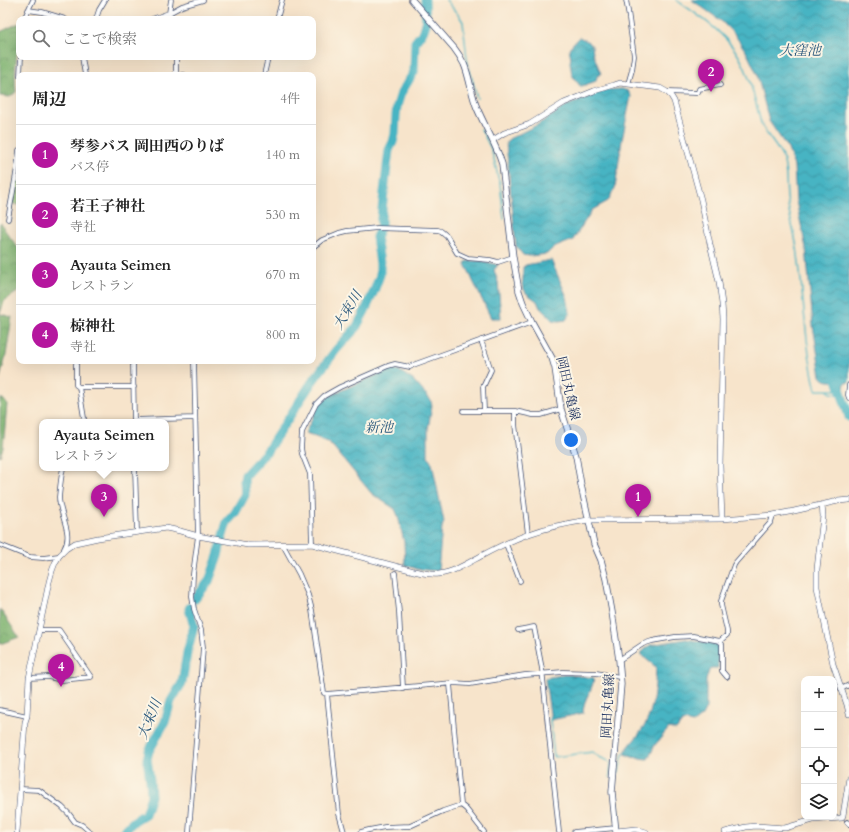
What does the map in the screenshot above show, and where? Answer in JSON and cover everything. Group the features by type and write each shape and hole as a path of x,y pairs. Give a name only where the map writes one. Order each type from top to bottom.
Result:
{"main road":[{"name":"岡田丸亀線","path":"412,0 448,40 460,56 477,109 493,140 502,164 513,257 519,291 532,322 552,358 555,368 561,409 576,456 594,544 601,560 606,579 619,660 621,684 612,792 618,831"}],"street":[{"path":"25,16 33,0"},
{"path":"97,16 98,10 105,0"},
{"path":"170,16 171,0"},
{"path":"160,16 182,6 202,0"},
{"path":"278,16 282,0"},
{"path":"626,0 634,56 628,84"},
{"path":"28,10 55,16"},
{"path":"20,72 21,60"},
{"path":"82,60 84,72"},
{"path":"176,60 176,72"},
{"path":"265,72 267,60"},
{"path":"493,140 504,133 530,124 564,103 594,91 620,83 660,88 671,96 674,101 701,200 719,282 722,304 723,326 720,466 722,519"},
{"path":"667,92 696,93 699,89 720,85"},
{"path":"8,219 16,172"},
{"path":"316,245 322,240 347,231 379,228 438,230 448,236 457,253 468,258 498,262 513,257"},
{"path":"312,544 310,474 302,454 301,440 302,432 316,404 324,396 340,387 388,366 395,364 410,367 532,322"},
{"path":"481,340 491,370 483,387 484,411"},
{"path":"77,364 76,385 79,387 84,419"},
{"path":"133,364 134,419"},
{"path":"189,832 203,647 201,630 192,597 193,574 198,536 194,364"},
{"path":"849,385 849,398"},
{"path":"79,387 134,387"},
{"path":"463,411 515,411 533,415 541,415 561,409"},
{"path":"515,411 528,534"},
{"path":"169,419 196,418"},
{"path":"17,832 29,678 50,577 55,563 66,546 68,534 61,511 59,497 63,471"},
{"path":"135,471 136,532"},
{"path":"0,545 30,556 43,558 59,556 75,543 166,528 198,536 248,545 312,544 425,574 438,574 450,572 528,534 560,525 588,520 722,519 773,515 849,500"},
{"path":"822,505 823,516 817,569 817,587 833,664 849,714"},
{"path":"720,641 727,635 721,601 734,565 771,522 773,515"},
{"path":"506,544 510,551 520,581"},
{"path":"282,545 298,574 308,596 312,610 324,693 328,694 453,683 470,684 524,675 563,672 596,673 620,677"},
{"path":"395,573 399,612 403,688"},
{"path":"518,630 534,627 542,674 558,832"},
{"path":"29,678 48,677 62,680 91,677 58,630 39,630"},
{"path":"619,660 643,644 652,641 688,636 720,641"},
{"path":"720,641 722,644 722,672 727,677"},
{"path":"450,684 461,805 466,809 484,832"},
{"path":"841,689 849,686"},
{"path":"328,694 339,814 344,832"},
{"path":"0,710 27,716"},
{"path":"725,832 756,826 785,828 813,820 842,818 844,815 849,778"},
{"path":"20,789 39,790 62,807 75,822 82,825 90,832"},
{"path":"361,832 385,827 410,826 443,811 461,805"},
{"path":"574,832 636,829 646,832"}],"green space":[{"path":"16,24 16,92 10,97 0,96 0,32"},
{"path":"16,179 16,204 11,203"},
{"path":"1,223 16,245 16,293 4,301 0,314"},
{"path":"0,314 12,317 6,355 0,378"},
{"path":"0,399 3,399 7,404 3,448 0,456"},
{"path":"0,609 19,637 0,644"}],"water":[{"name":"大窪池","path":"692,0 849,0 849,382 845,383 844,388 837,388 836,381 826,380 821,376 813,325 806,248 796,201 794,166 788,149 769,121 757,74 747,53 735,35 720,20"},
{"path":"579,37 589,42 592,46 601,74 597,76 596,81 582,86 580,86 572,75 569,48"},
{"path":"622,89 628,91 631,96 622,140 615,188 608,201 592,210 573,240 553,248 547,254 530,256 523,255 516,246 506,143 509,139 539,124 566,106 606,90"},
{"path":"551,260 567,297 570,313 566,320 552,320 540,308 537,301 526,293 522,285 523,267 526,265"},
{"path":"468,261 483,261 498,265 494,270 498,282 501,318 491,318 465,265"},
{"name":"新池","path":"391,369 400,371 414,381 430,399 432,405 428,429 428,456 432,463 444,522 442,527 438,571 417,569 405,565 404,542 395,509 372,494 328,442 305,433 320,402 331,395"},
{"path":"686,639 718,645 718,668 710,668 706,680 706,708 702,716 693,723 683,721 676,730 669,728 655,745 648,759 632,757 625,754 626,750 645,725 654,697 656,667 640,654 650,645"},
{"path":"562,675 594,678 592,687 583,708 583,713 551,720 545,678"}],"waterway":[{"name":"大束川","path":"195,599 209,581 218,556 227,522 235,513 245,495 245,475 267,451 312,382 336,350 356,328 374,291 380,275 380,263 376,237 381,226 389,150 395,134 397,106 401,93 414,72 415,42 425,27 425,0"},
{"path":"446,0 463,22 467,59 477,98"},
{"path":"676,0 706,21 724,37 738,55 747,73 761,123 781,154 785,164 787,199 797,248 807,339 816,390 841,390"},
{"path":"481,129 491,149 495,163 500,183 504,219"},
{"path":"836,376 849,417"},
{"path":"827,390 831,393 838,394 841,390"},
{"name":"大束川","path":"123,832 134,821 145,814 151,796 147,759 149,751 165,722 171,701 182,683 187,653 194,626 189,609 190,607"},
{"path":"551,717 550,720 554,757 593,752 599,757 611,762 610,777"},
{"path":"615,775 619,772 623,754 626,752"},
{"path":"616,802 620,830"}],"place":[{"name":"若王子神社","path":"711,92"},
{"name":"Ayauta Seimen","path":"104,517"},
{"name":"琴参バス 岡田西のりば","path":"638,517"},
{"name":"椋神社","path":"61,687"}]}
